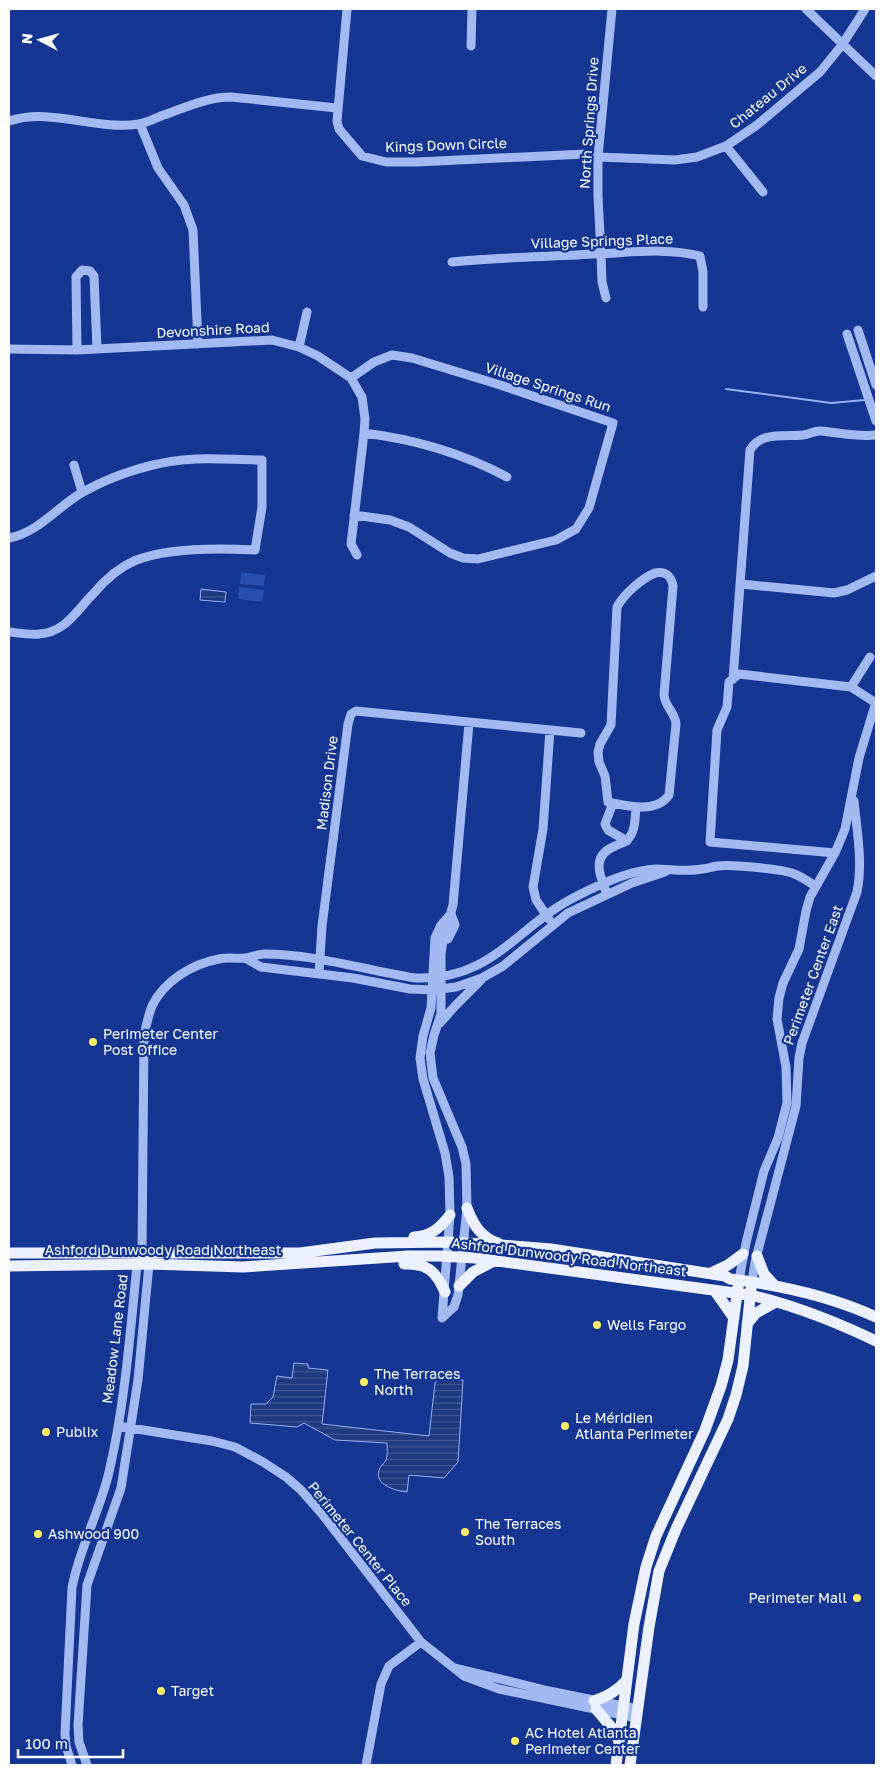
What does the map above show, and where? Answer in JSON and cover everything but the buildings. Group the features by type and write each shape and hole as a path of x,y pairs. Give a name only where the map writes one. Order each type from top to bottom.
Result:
{"main road":[{"path":"467,1208 479,1230 491,1241 502,1245"},
{"path":"326,1250 347,1242 368,1238 423,1236 436,1231 450,1216"},
{"name":"Ashford Dunwoody Road Northeast","path":"9,1253 300,1252 376,1243 448,1242 502,1245 551,1250 774,1285 840,1303 876,1317"},
{"path":"708,1274 717,1272 743,1254"},
{"path":"757,1256 761,1270 774,1285"},
{"name":"Ashford Dunwoody Road Northeast","path":"9,1266 149,1264 243,1267 377,1258 462,1257 750,1295 776,1302 876,1341"},
{"path":"377,1258 385,1264 418,1264 428,1268 436,1274 445,1292"},
{"path":"459,1286 474,1272 494,1261"},
{"path":"616,1765 636,1615 649,1555 697,1448 722,1386 728,1360 739,1280"},
{"path":"630,1765 649,1627 660,1571 676,1529 728,1419 736,1395 743,1366 752,1282"},
{"path":"715,1291 734,1318"},
{"path":"747,1324 756,1313 776,1302"},
{"path":"697,1448 712,1455"},
{"path":"619,1741 595,1705 619,1689 627,1680"}],"street":[{"name":"Kings Down Circle","path":"347,9 337,108 339,128 362,156 386,162 585,154 598,157"},
{"path":"471,46 472,9"},
{"name":"North Springs Drive","path":"606,298 602,282 598,157 612,9"},
{"path":"806,9 876,76"},
{"name":"Chateau Drive","path":"598,157 675,160 697,157 726,146 757,125 820,72 842,45 865,9"},
{"path":"9,121 29,117 46,117 99,125 140,124 215,97 337,108"},
{"path":"140,124 158,168 184,205 193,230 198,344"},
{"path":"726,146 763,192"},
{"name":"Village Springs Place","path":"452,262 674,251 700,256 704,272 703,307"},
{"path":"77,350 76,277 82,270 90,271 94,276 97,349"},
{"path":"299,346 307,312"},
{"path":"858,330 876,385"},
{"path":"847,334 876,421"},
{"name":"Devonshire Road","path":"9,349 77,350 272,340 299,346 351,378 362,397 365,419 364,433"},
{"name":"Village Springs Run","path":"351,378 374,362 392,355 412,358 613,423 589,508 576,529 556,540 478,559 463,558 450,553 410,527 390,520 354,515"},
{"path":"733,679 750,450 759,440 777,435 804,434 821,430 839,434 876,435"},
{"path":"357,555 351,544 364,433 393,437 420,444 488,466 507,477"},
{"path":"9,538 26,533 82,492 148,466 195,459 262,460 262,507 255,550 170,551 134,561 109,577 91,595 74,617 61,627 41,634 9,632"},
{"path":"74,465 82,492"},
{"path":"662,572 671,578 673,586 664,695 665,703 674,715 676,724 670,791 667,798 660,804 636,807 608,802 598,752 600,744 611,725 618,608 621,600 645,578 654,573 662,572"},
{"path":"741,584 834,593 847,590 876,576"},
{"path":"851,687 870,657"},
{"path":"835,853 710,842 717,730 727,707 729,682 739,674 851,687 876,703"},
{"name":"Perimeter Center East","path":"739,1280 743,1254 762,1180 767,1162 778,1138 786,1110 788,1094 777,1025 779,998 783,982 799,949 808,904 815,886 835,853 845,829 859,758 876,703"},
{"name":"Madison Drive","path":"318,974 348,724 351,714 356,711 580,733"},
{"path":"436,978 443,940 451,914 469,723"},
{"path":"550,730 543,829 534,881 534,893 538,904 547,914 552,924"},
{"name":"Perimeter Center East","path":"752,1282 792,1121 802,1043 855,900 859,883 860,859 853,793"},
{"path":"613,803 605,824 608,830 627,840"},
{"path":"607,894 599,872 601,857 606,850 627,840 634,830 636,807"},
{"path":"149,1264 142,1253 144,1036 148,1016 159,994 171,982 188,970 218,959 244,958 262,954 320,960 407,977 436,978 458,974 486,961 547,914 569,900 603,885 645,871 701,870 723,866 780,870 795,874 815,886"},
{"path":"244,958 261,967 410,989 436,990 462,986 484,977 508,962 568,912 638,881 671,870"},
{"path":"436,990 420,1049 421,1069 445,1153 450,1183 450,1216 442,1318 456,1304 467,1208 466,1170 463,1152 436,1087 431,1068 432,1043 441,1014 436,990 435,938 441,925 451,914"},
{"path":"437,1028 455,1006 484,977"},
{"path":"784,1061 788,1064 790,1070 792,1121"},
{"path":"762,1180 768,1188 770,1195 769,1211"},
{"name":"Meadow Lane Road","path":"72,1765 66,1746 65,1734 72,1588 103,1495 118,1426 137,1265 142,1253"},
{"name":"Meadow Lane Road","path":"87,1765 79,1742 78,1725 86,1593 91,1569 121,1488 142,1348 149,1264"},
{"name":"Perimeter Center Place","path":"118,1426 212,1441 235,1447 286,1477 322,1514 421,1642 434,1654 455,1668 595,1705 637,1714"},
{"path":"366,1765 384,1676 389,1666 421,1642"}],"shaded area":[{"path":"241,572 265,575 264,586 240,584"},
{"path":"239,587 264,590 262,602 238,599"},
{"path":"201,589 226,592 225,602 200,600"},
{"path":"294,1363 308,1364 308,1368 328,1370 322,1424 429,1436 435,1383 438,1379 463,1380 458,1462 444,1478 409,1475 407,1492 392,1489 380,1480 378,1475 380,1467 387,1458 387,1443 335,1440 304,1423 297,1427 250,1423 251,1404 266,1404 273,1397 277,1376 292,1378"}],"waterway":[{"path":"726,389 831,403 865,400"}],"place":[{"name":"Perimeter Center Post Office","path":"93,1042"},
{"name":"Wells Fargo","path":"597,1325"},
{"name":"The Terraces North","path":"364,1382"},
{"name":"Le Méridien Atlanta Perimeter","path":"565,1426"},
{"name":"Publix","path":"46,1432"},
{"name":"The Terraces South","path":"465,1532"},
{"name":"Ashwood 900","path":"38,1534"},
{"name":"Perimeter Mall","path":"857,1598"},
{"name":"Target","path":"161,1691"},
{"name":"AC Hotel Atlanta Perimeter Center","path":"515,1741"}]}
